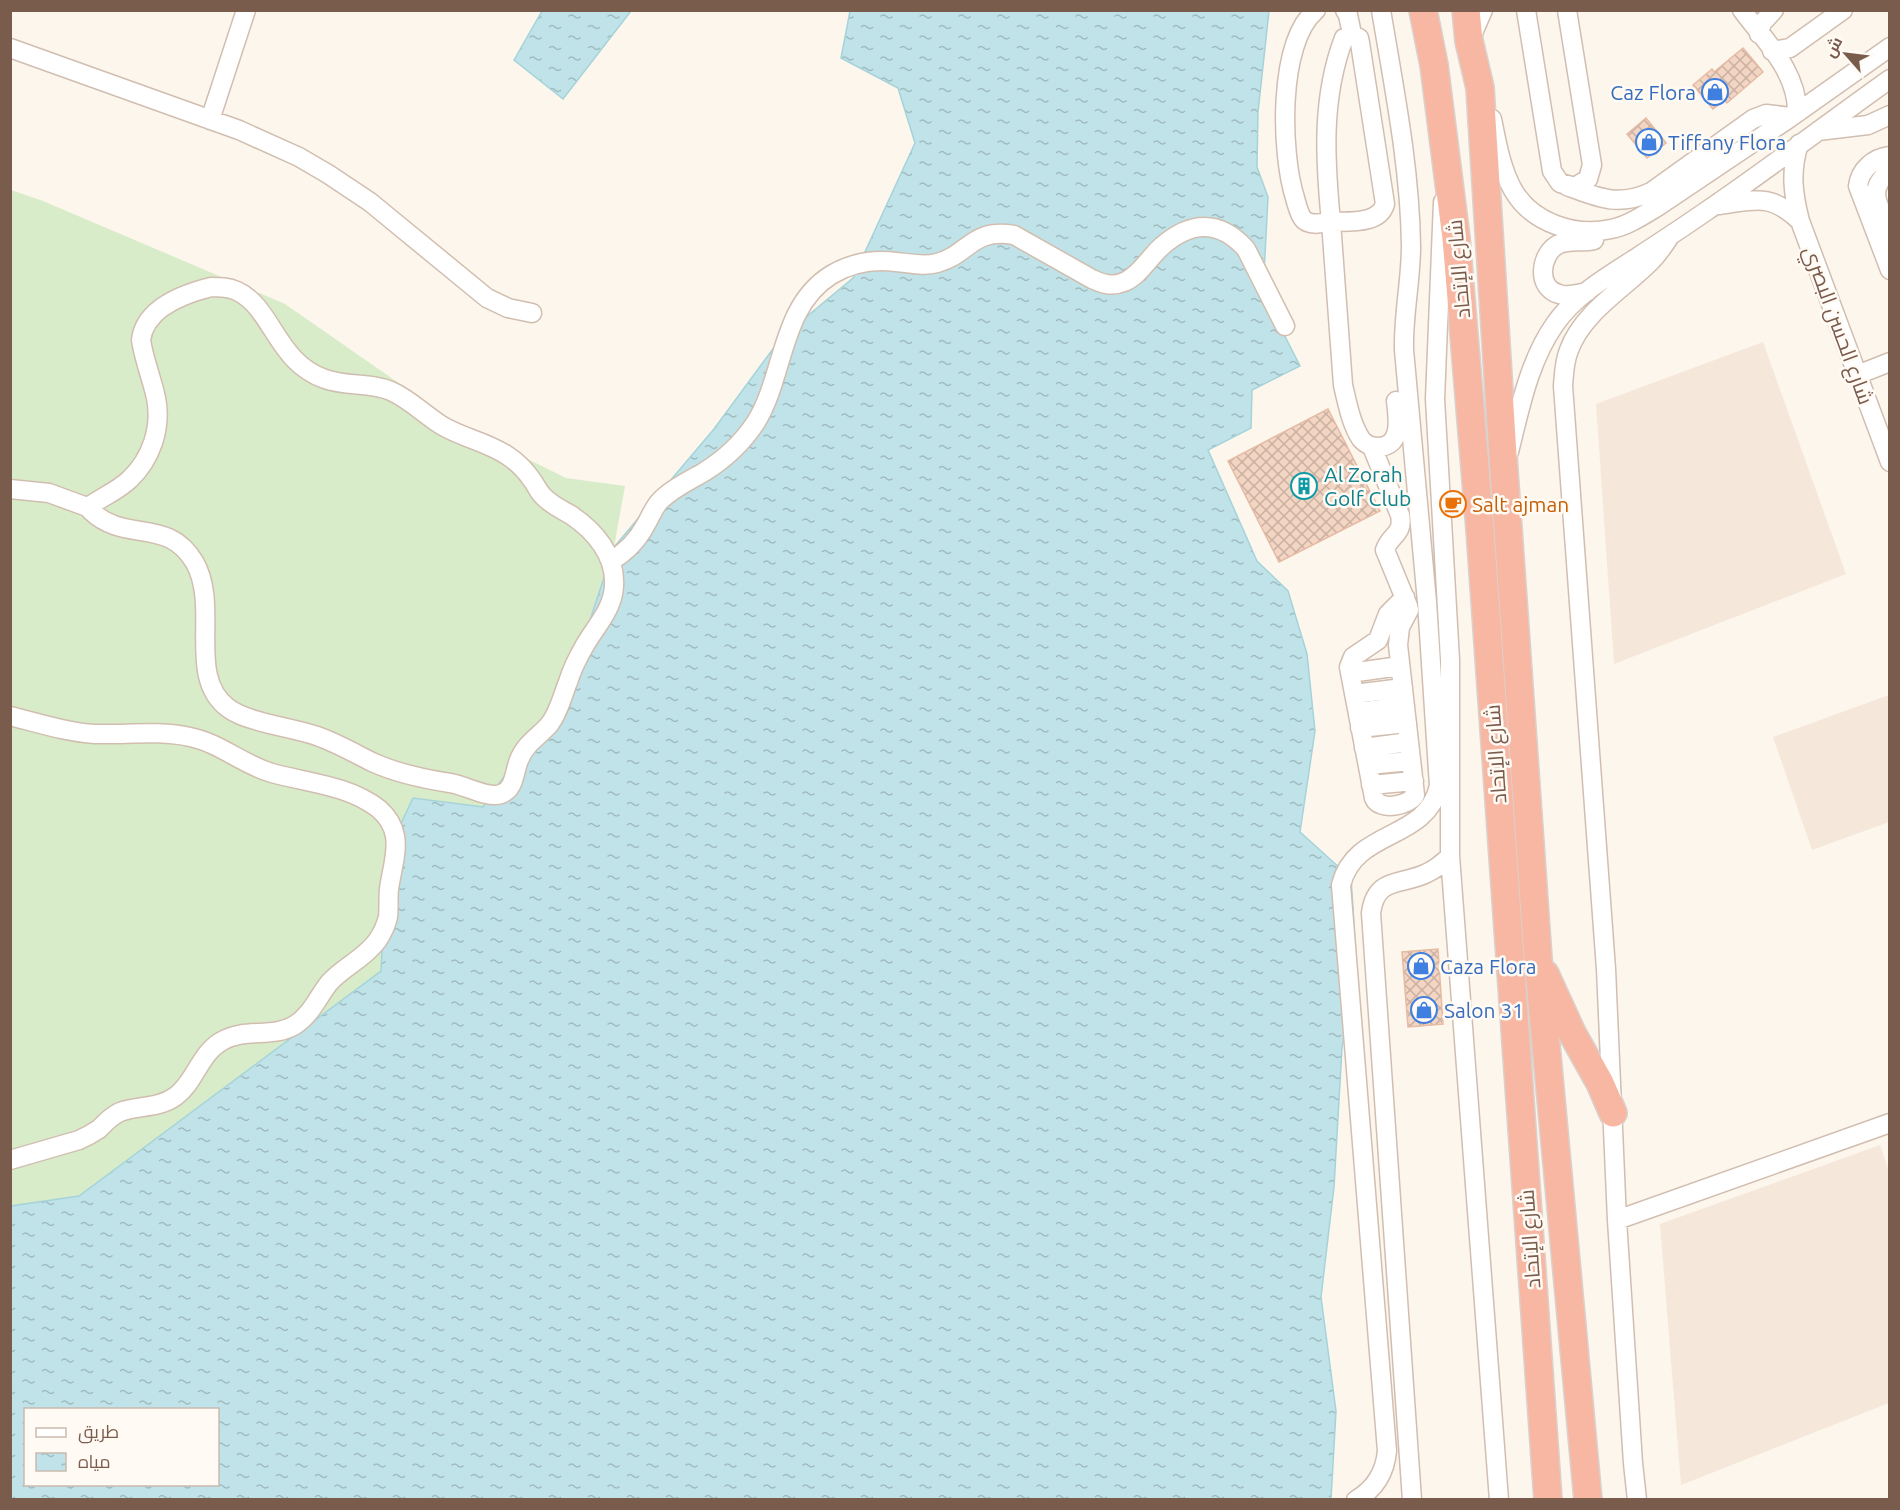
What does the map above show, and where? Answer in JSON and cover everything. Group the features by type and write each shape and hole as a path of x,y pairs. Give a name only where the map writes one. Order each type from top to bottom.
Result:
{"highway":[{"name":"شارع الإتحاد","path":"1423,10 1434,65 1446,149 1457,249 1480,528 1548,1500"},
{"name":"شارع الإتحاد","path":"1466,10 1469,41 1480,88 1538,958 1588,1500"},
{"path":"1538,958 1572,1033 1600,1083 1613,1113"}],"street":[{"path":"210,120 246,10"},
{"path":"1316,10 1304,24 1292,61 1286,99 1285,137 1290,175 1301,217 1309,223 1375,218 1383,210 1385,204 1359,38 1352,34 1345,10"},
{"path":"1356,1500 1371,1489 1383,1472 1387,1450 1341,885 1347,868 1359,854 1419,820 1437,796 1439,776 1427,602 1404,350 1411,248 1409,219 1404,159 1381,10"},
{"path":"1469,41 1483,10"},
{"path":"1526,10 1552,171 1560,183 1567,186 1612,201 1638,198 1651,192 1752,119 1766,114 1794,115"},
{"path":"1567,10 1592,165 1588,179 1575,187 1567,186"},
{"path":"1742,10 1792,81 1797,102 1794,115"},
{"path":"1759,34 1762,22 1774,10"},
{"path":"1772,51 1790,48 1843,10"},
{"path":"1352,34 1344,38 1335,61 1326,118 1326,168 1343,385 1362,441 1372,447 1388,445 1398,432 1392,349"},
{"path":"1480,88 1492,118 1504,169 1514,192 1521,201 1540,216 1560,227 1584,231 1611,229 1637,219 1657,207 1890,47"},
{"path":"10,48 269,143 328,174 390,218 487,298 508,308 532,313"},
{"path":"1504,471 1527,382 1544,342 1570,307 1587,292 1715,205 1890,79"},
{"path":"1816,131 1868,125 1890,115"},
{"name":"شارع الحسن البصري","path":"1799,144 1792,172 1792,186 1800,221 1857,375 1883,426 1890,462"},
{"path":"1446,149 1439,264 1435,399 1450,660 1450,856 1499,1500"},
{"path":"1890,156 1877,160 1864,170 1858,186 1890,270"},
{"path":"1890,170 1878,181 1875,194 1890,231"},
{"name":"شارع الحسن البصري","path":"1715,205 1753,199 1771,201 1787,209 1800,221"},
{"path":"611,561 631,547 659,502 669,493 716,464 743,439 771,392 790,330 801,304 819,284 855,264 881,261 922,266 950,258 979,238 1000,233 1014,235 1092,279 1102,284 1113,285 1133,277 1160,248 1183,231 1197,227 1211,227 1225,231 1236,238 1246,249 1285,326"},
{"path":"1587,292 1568,295 1554,293 1542,271 1545,259 1552,248 1563,242 1588,242 1611,229"},
{"path":"1637,1500 1617,1220 1606,969 1567,450 1564,367 1569,349 1583,325 1658,254 1670,236"},
{"path":"10,489 50,493 90,508 93,514 115,526 134,531 154,532 173,540 184,548 193,560 204,586 207,674 210,686 224,706 246,717 316,736 406,774 458,784 491,796 507,791 512,784 520,756 525,748 555,715 578,659 610,605 615,583 611,561 598,539 587,528 543,497 531,478 508,456 495,448 446,428 393,392 369,384 340,383 310,372 286,351 248,298 224,287 197,290 160,308 146,321 141,340 157,401 158,416 153,444 147,458 129,480 91,505 90,508"},
{"path":"1857,375 1890,362"},
{"path":"1372,447 1401,522 1400,530 1387,544 1385,550 1408,606 1429,638 1429,645"},
{"path":"1408,606 1400,627 1398,645 1415,795 1411,800 1384,807 1375,801 1371,785 1350,673 1350,662 1357,654 1378,640 1388,614 1408,606 1427,602 1445,586"},
{"path":"1357,654 1398,645"},
{"path":"1429,645 1450,660"},
{"path":"1350,673 1400,666"},
{"path":"1357,711 1405,706"},
{"path":"1357,711 1405,706"},
{"path":"10,716 93,734 171,734 210,743 265,771 328,785 370,803 386,816 392,825 395,846 388,916 383,930 368,951 333,979 308,1015 297,1024 285,1030 238,1034 220,1042 205,1056 187,1085 166,1102 154,1107 129,1109 117,1113 99,1128 79,1140 10,1160"},
{"path":"1366,756 1409,742"},
{"path":"1366,756 1411,761"},
{"path":"1412,1500 1371,913 1372,900 1379,890 1390,884 1433,870 1450,856"},
{"path":"1409,879 1428,878 1452,884"},
{"path":"1617,1220 1890,1123"}],"shaded area":[{"path":"1763,342 1846,574 1614,664 1596,404"},
{"path":"1889,695 1889,822 1812,850 1773,737"},
{"path":"1880,1145 1890,1174 1889,1403 1681,1485 1660,1224"}],"green space":[{"path":"11,190 43,201 285,304 459,425 566,478 625,486 614,547 570,681 483,808 413,798 387,853 381,971 79,1196 11,1206"}],"water":[{"path":"542,11 631,11 563,99 514,60"},
{"path":"850,11 1269,11 1258,112 1257,167 1268,197 1263,293 1300,366 1252,390 1251,428 1208,450 1257,561 1288,591 1307,654 1315,731 1300,832 1351,878 1356,955 1342,1048 1334,1187 1321,1297 1336,1411 1331,1499 11,1500 11,1206 79,1196 381,971 387,853 413,798 483,807 570,681 614,547 714,429 781,338 853,278 915,143 898,88 841,58"}],"building":[{"path":"1743,48 1763,72 1727,103 1725,100 1713,109 1693,85 1712,69 1714,72"},
{"name":"Tiffany Flora","path":"1646,118 1666,143 1647,158 1627,134"},
{"name":"Al Zorah Golf Club","path":"1328,409 1380,511 1279,562 1228,461"},
{"path":"1438,949 1443,1024 1408,1027 1402,952"}],"place":[{"name":"Caz Flora","path":"1715,92"},
{"name":"Tiffany Flora","path":"1649,142"},
{"name":"Al Zorah Golf Club","path":"1304,486"},
{"name":"Salt ajman","path":"1453,504"},
{"name":"Caza Flora","path":"1421,966"},
{"name":"Salon 31","path":"1424,1010"}]}
